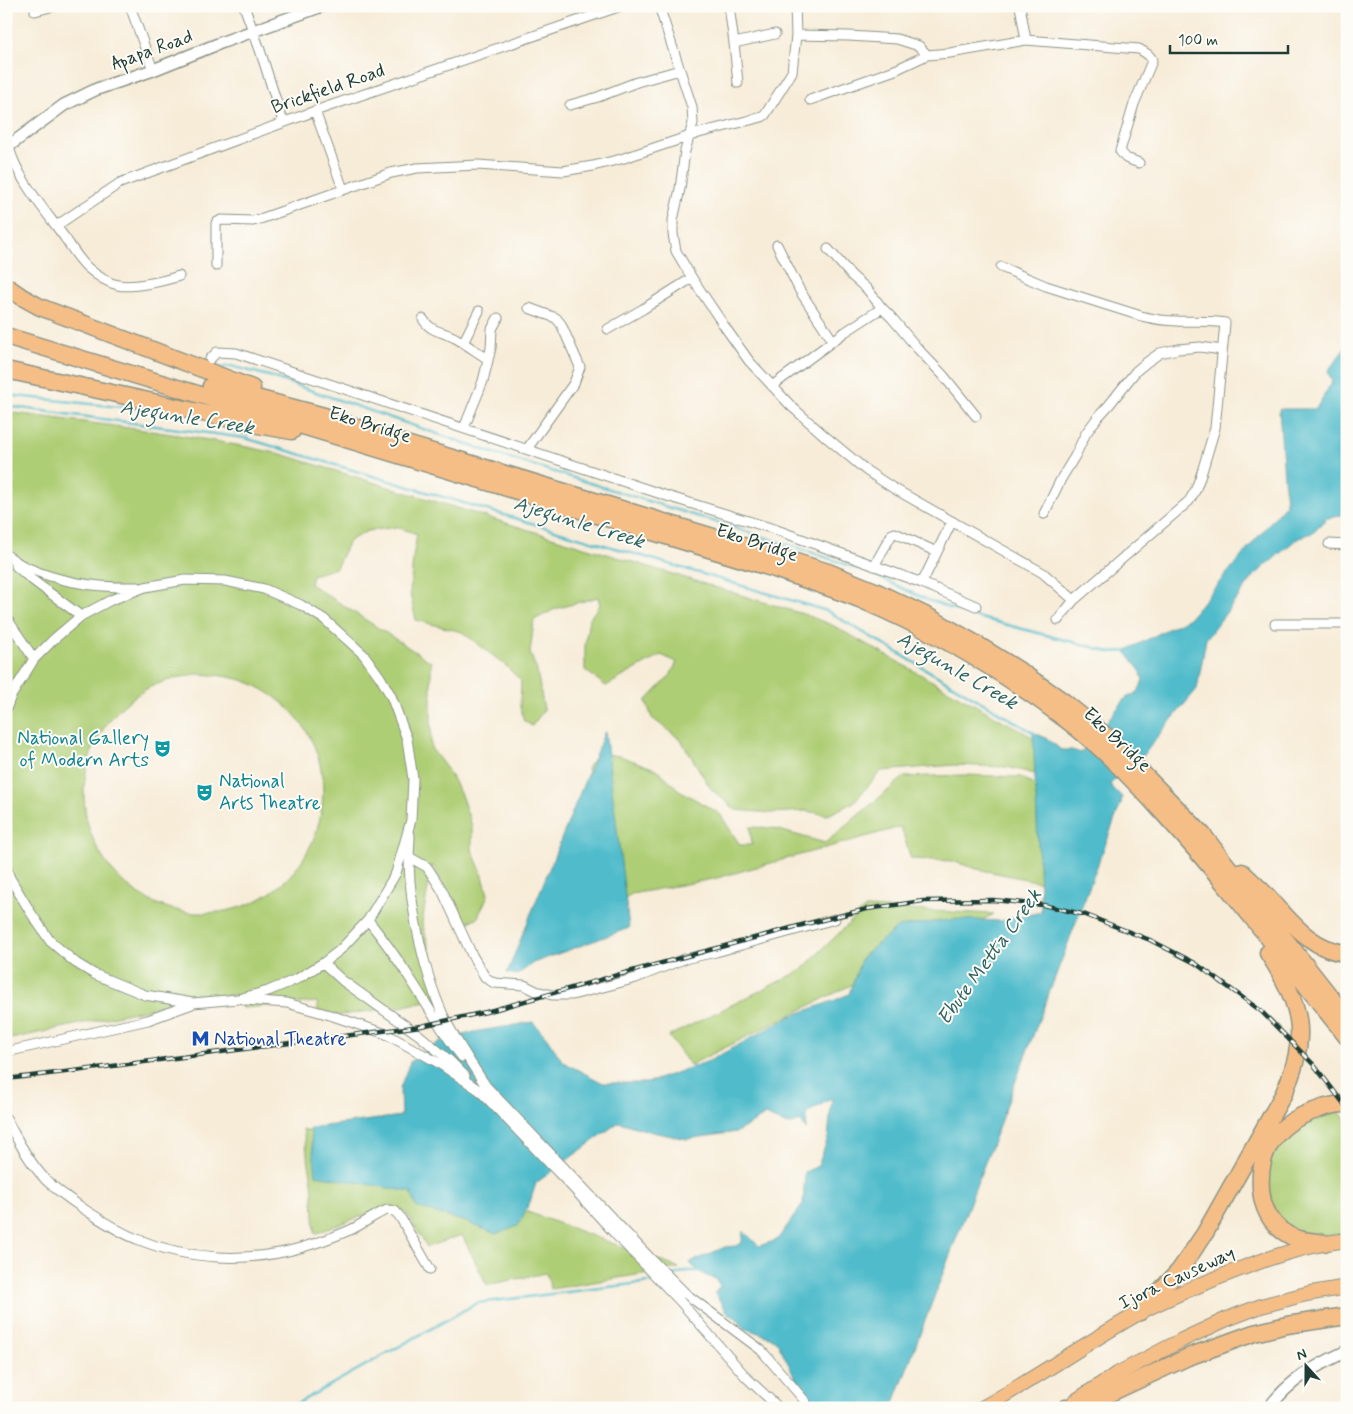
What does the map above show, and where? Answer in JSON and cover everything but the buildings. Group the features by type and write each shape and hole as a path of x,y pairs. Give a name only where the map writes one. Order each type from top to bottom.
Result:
{"highway":[{"path":"6,286 40,307 324,416"},
{"name":"Eko Bridge","path":"6,324 220,389 324,416 383,437 828,572 875,591 929,618 1017,669 1063,701 1106,736 1203,835 1347,1018"},
{"name":"Eko Bridge","path":"6,336 775,569 864,601 902,618 990,667 1070,723 1118,765 1220,877 1347,1037"},
{"path":"6,370 258,425 343,439"},
{"path":"1203,835 1302,932 1328,949 1347,954"},
{"path":"1140,1312 1179,1271 1206,1233 1283,1095 1292,1076 1297,1059 1300,1041 1299,1022 1288,987 1220,877"},
{"path":"1324,1243 1300,1239 1287,1234 1272,1220 1265,1208 1262,1197 1260,1179 1262,1164 1266,1150 1284,1126 1298,1116 1329,1106 1347,1104"},
{"path":"1066,1408 1106,1395 1188,1357 1219,1345 1287,1325 1347,1316"}],"main road":[{"name":"Ijora Causeway","path":"982,1408 997,1403 1140,1312 1174,1296 1248,1266 1295,1250 1347,1240"},
{"path":"1066,1408 1115,1375 1182,1340 1227,1320 1261,1306 1297,1296 1347,1287"}],"street":[{"path":"35,11 54,6"},
{"path":"130,6 152,70"},
{"path":"244,6 283,122"},
{"name":"Apapa Road","path":"7,148 68,103 119,81 322,6"},
{"name":"Brickfield Road","path":"56,226 120,183 314,110 621,6"},
{"path":"659,6 692,107 693,122 673,220 676,251 727,330 749,361 791,406 867,471 893,488 1043,573 1074,600"},
{"path":"729,6 738,83"},
{"path":"216,266 216,223 218,221 252,221 391,173 417,168 478,165 536,170 570,170 621,159 765,115 792,72 796,36 795,6"},
{"path":"1020,6 1026,40"},
{"path":"734,43 775,34"},
{"path":"796,36 897,39 919,46 927,55"},
{"path":"810,100 895,70 927,55 1026,40 1139,49 1152,58 1152,60 1134,104 1120,152 1126,158 1139,163"},
{"path":"570,106 638,82 680,70"},
{"path":"314,110 343,189"},
{"path":"7,148 25,180 56,226 88,268 119,286 133,286 179,276"},
{"path":"777,246 800,291 833,341"},
{"path":"828,249 852,276 867,289 976,416"},
{"path":"1001,266 1046,286 1156,320 1225,322 1215,428 1195,491 1189,501 1074,600 1058,620"},
{"path":"608,329 692,278"},
{"path":"527,449 574,383 580,367 561,324 556,318 529,308"},
{"path":"772,386 865,318 882,308"},
{"path":"463,343 479,311"},
{"path":"464,428 483,380 491,348 492,329 498,318"},
{"path":"423,319 431,329 455,337 488,359"},
{"path":"1044,514 1086,434 1136,371 1160,353 1200,347 1222,350"},
{"path":"210,359 217,352 236,353 667,496 774,528 976,606"},
{"path":"922,584 952,521"},
{"path":"874,566 892,534 895,533 937,552"},
{"path":"1330,544 1347,545"},
{"path":"6,556 25,567 83,584 119,588 145,587 190,580 225,581 264,589 301,605 324,619 364,655 391,696 406,739 412,779 409,857 414,913 425,962 442,1022"},
{"path":"6,556 31,579 81,616"},
{"path":"6,709 34,659 54,639 81,616 110,600 145,587"},
{"path":"6,617 34,659"},
{"path":"1275,624 1347,624"},
{"path":"238,999 268,991 297,979 323,963 345,946 368,920 396,873 411,820"},
{"path":"409,857 427,868 442,890 472,956 485,977 494,983 524,986 552,995 572,995 611,985 636,978 684,959 835,919"},
{"path":"6,867 30,914 50,941 76,963 94,974 145,995 193,1003 238,999 287,1003 330,1015 386,1034 483,1088"},
{"path":"368,920 465,1054 483,1088"},
{"path":"323,963 343,981 419,1035 483,1088 682,1297 747,1378 779,1408"},
{"path":"6,1052 148,1020 193,1003"},
{"path":"6,1118 13,1133 45,1178 66,1196 102,1220 135,1238 163,1248 199,1256 244,1257 274,1254 351,1230 387,1210 395,1211 400,1217 430,1269"},
{"path":"682,1297 761,1350 807,1404"},
{"path":"1269,1408 1289,1386 1304,1374 1323,1362 1347,1351"}],"green space":[{"path":"6,412 178,435 281,454 806,615 832,625 1034,738 1043,776 1007,767 954,765 881,771 854,802 828,815 806,811 771,813 736,810 711,789 681,740 652,718 646,701 670,676 677,662 661,655 606,686 585,670 585,644 589,619 600,605 598,597 555,609 534,620 530,653 537,671 544,710 532,726 524,721 520,707 521,681 504,664 462,632 416,620 410,594 417,534 397,527 367,531 349,541 336,568 312,575 310,584 431,662 431,748 447,769 461,795 472,826 472,850 483,876 488,895 477,919 465,923 432,865 422,923 443,997 400,1007 319,1018 317,1002 242,1008 236,995 189,997 148,1009 6,1040 6,802 8,772 6,734","holes":["197,674 225,676 246,681 290,710 313,744 323,782 319,821 304,857 278,887 242,907 197,913 172,909 148,900 134,891 111,869 95,844 86,817 84,789 89,761 100,734 118,711 143,691 169,680"]},
{"path":"598,753 620,756 658,770 679,790 720,814 740,845 752,845 750,827 772,828 825,843 904,777 965,775 1021,777 1037,787 1045,883 977,869 952,861 911,859 901,827 713,879 631,894 616,908 587,768"},
{"path":"865,908 994,914 690,1065 669,1036 800,971"},
{"path":"1339,1111 1347,1122 1347,1233 1317,1235 1304,1233 1283,1221 1276,1211 1271,1198 1269,1182 1271,1156 1276,1145 1301,1125 1323,1115"},
{"path":"303,1129 679,1268 551,1289 546,1273 487,1285 462,1235 427,1247 407,1214 390,1205 315,1234 312,1181"}],"water":[{"name":"Ebute Metta Creek","path":"1347,345 1347,513 1327,518 1312,533 1293,542 1255,575 1206,639 1197,689 1144,755 1110,784 1114,791 1122,797 1121,803 892,1408 818,1408 795,1377 778,1343 770,1337 744,1328 735,1317 729,1315 715,1293 720,1286 716,1279 704,1275 689,1263 725,1247 736,1246 742,1242 743,1231 759,1246 777,1240 803,1204 805,1172 818,1166 828,1138 832,1098 807,1113 806,1130 801,1121 787,1125 766,1115 737,1132 687,1139 652,1132 619,1122 536,1183 530,1202 518,1226 496,1234 466,1222 416,1207 411,1192 316,1175 310,1128 401,1116 400,1088 410,1062 441,1041 474,1032 533,1022 547,1038 563,1062 603,1083 647,1083 709,1061 791,1016 849,994 862,957 898,927 955,919 1001,921 1041,912 1033,732 1048,739 1061,750 1072,750 1081,753 1126,698 1138,692 1143,681 1141,672 1125,651 1189,618 1286,504 1279,409 1316,409 1332,382 1328,371"},
{"path":"605,731 629,928 533,963 517,975 507,973"}],"waterway":[{"path":"220,368 231,366 269,376 490,452 793,546 865,571 930,601 969,615 1109,652 1128,651"},
{"path":"6,395 149,409"},
{"name":"Ajegunle Creek","path":"6,406 245,438 827,611 1034,733"},
{"path":"671,1276 686,1271 700,1271"},
{"path":"289,1408 477,1303 656,1280"}],"railway":[{"path":"6,1079 421,1026 486,1012 867,909 923,901 993,900 1043,905 1086,915 1150,940 1195,963 1261,1011 1314,1065 1347,1108"}],"place":[{"name":"National Gallery of Modern Arts","path":"163,749"},
{"name":"National Arts Theatre","path":"205,792"},
{"name":"National Theatre","path":"200,1039"}]}
